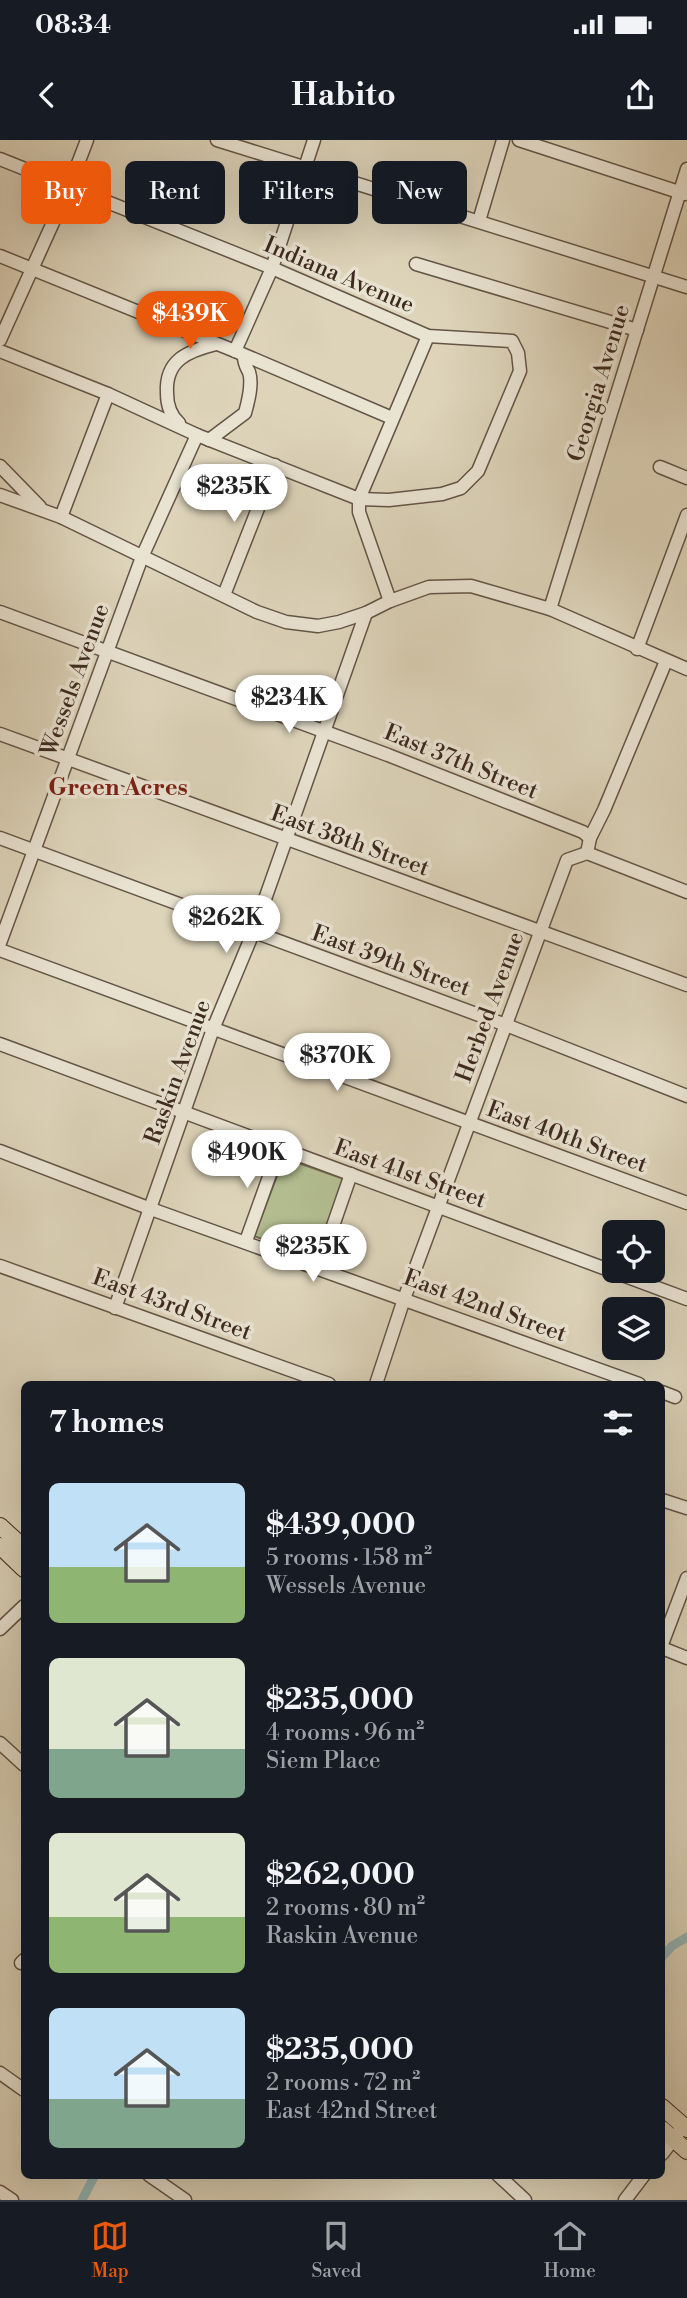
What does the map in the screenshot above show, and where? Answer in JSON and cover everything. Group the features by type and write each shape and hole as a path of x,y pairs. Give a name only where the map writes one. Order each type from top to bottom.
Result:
{"main road":[{"path":"0,1527 21,1545"},
{"path":"0,1546 21,1566"},
{"path":"665,2109 686,2126"},
{"path":"667,2134 687,2151"}],"street":[{"path":"79,161 87,140"},
{"path":"217,140 281,161"},
{"path":"307,161 314,140"},
{"path":"479,221 503,140"},
{"path":"519,140 683,194"},
{"name":"Indiana Avenue","path":"0,159 21,168"},
{"name":"Georgia Avenue","path":"550,609 653,276 683,194 687,169"},
{"path":"358,185 687,286"},
{"name":"Indiana Avenue","path":"111,204 272,268 428,336"},
{"path":"0,340 52,224"},
{"path":"239,354 287,224"},
{"path":"0,256 392,418"},
{"path":"416,264 637,330"},
{"path":"0,351 108,394 203,438 359,499 413,499 461,488 478,471 520,371 519,353 512,341 428,336 359,499 359,512 390,601"},
{"path":"183,427 173,418 167,401 166,380 173,366 194,349 216,344"},
{"name":"Wessels Avenue","path":"0,943 142,557 203,438 245,413 249,372 239,354"},
{"path":"61,517 108,394"},
{"path":"0,466 43,510"},
{"path":"224,595 275,466"},
{"path":"660,467 687,478"},
{"path":"0,495 61,517 257,612 302,625 339,622 429,587 471,586 550,609 637,649 687,668"},
{"path":"637,649 687,515"},
{"name":"East 37th Street","path":"0,612 323,731 571,828 590,838"},
{"name":"Raskin Avenue","path":"115,1308 214,1029 253,933 366,613"},
{"path":"666,661 590,838 587,853 687,892"},
{"name":"East 38th Street","path":"0,734 687,985"},
{"name":"East 39th Street","path":"0,838 506,1025 687,1096"},
{"name":"Herbed Avenue","path":"377,1381 404,1298 567,860 587,853"},
{"name":"East 40th Street","path":"0,950 687,1203"},
{"name":"East 41st Street","path":"0,1044 687,1299"},
{"path":"246,1241 279,1149"},
{"name":"East 42nd Street","path":"0,1151 151,1209 631,1381"},
{"path":"318,1269 351,1174"},
{"name":"East 43rd Street","path":"0,1266 322,1381"},
{"path":"665,1393 675,1397"},
{"path":"665,1501 687,1508"},
{"path":"665,1637 687,1578"},
{"path":"665,1603 675,1607"},
{"path":"0,1629 21,1609"},
{"path":"665,1647 687,1658"},
{"path":"0,1743 21,1762"},
{"path":"0,2073 21,2088"},
{"path":"667,2134 686,2126"},
{"path":"155,2179 185,2200"},
{"path":"502,2179 525,2200"},
{"path":"625,2200 641,2179"},
{"path":"0,2192 12,2200"}],"green space":[{"path":"284,1158 344,1179 316,1260 254,1236"}],"waterway":[{"path":"665,1954 687,1937"},
{"path":"82,2200 93,2179"}],"district":[{"name":"Green Acres","path":"118,788"}]}
